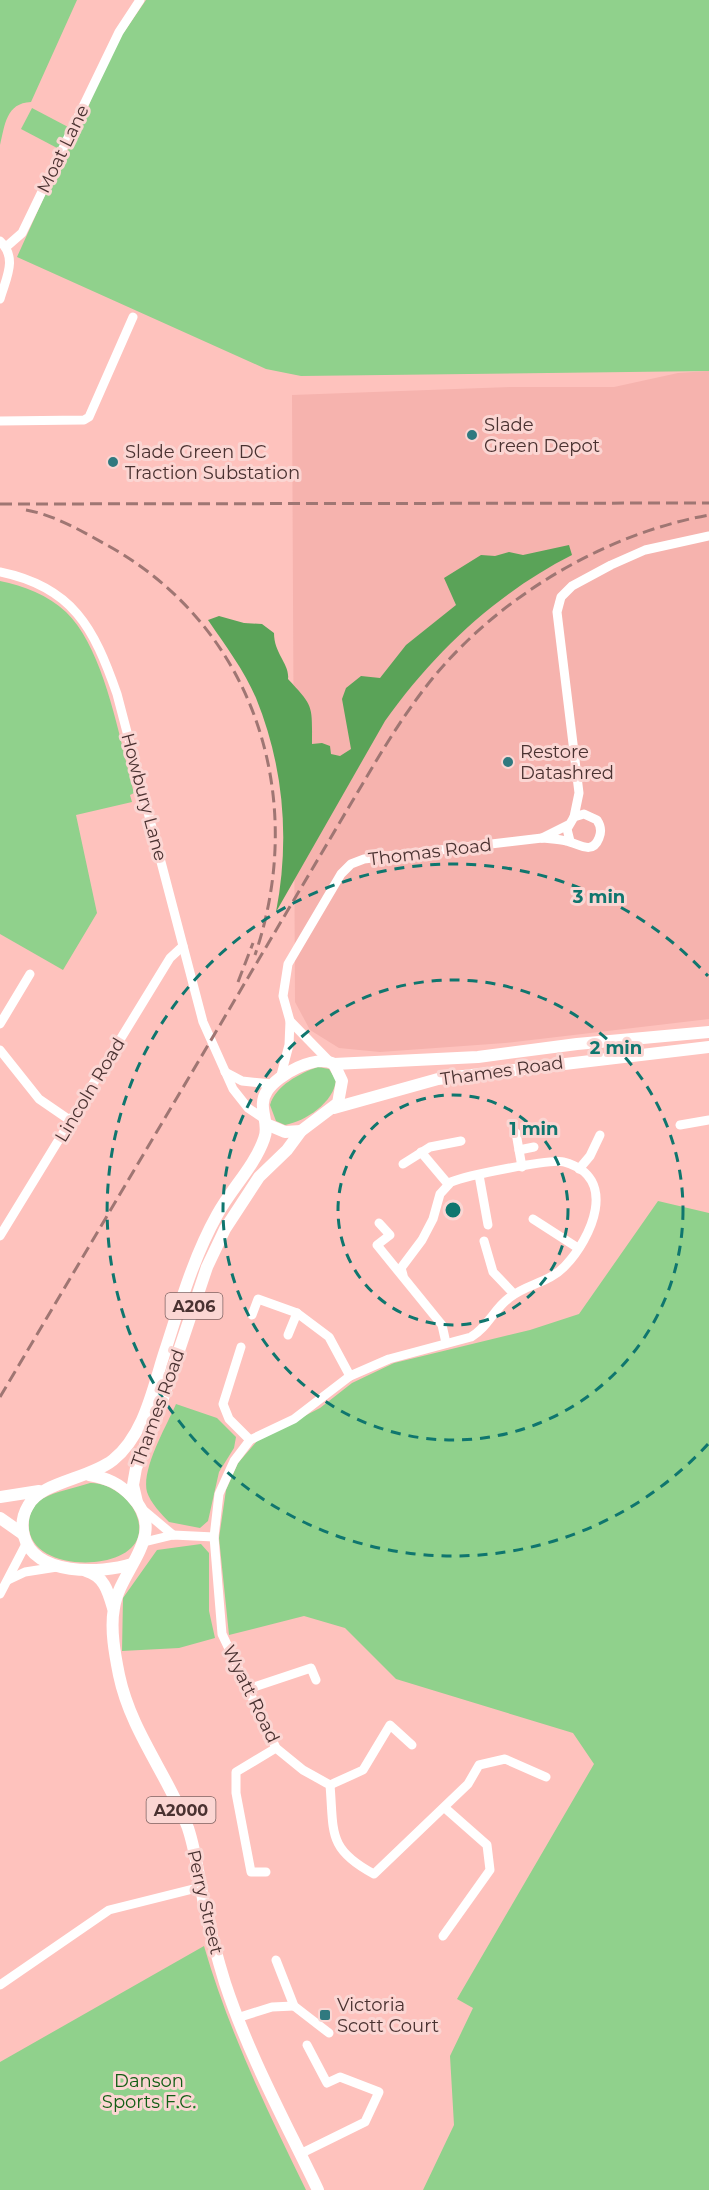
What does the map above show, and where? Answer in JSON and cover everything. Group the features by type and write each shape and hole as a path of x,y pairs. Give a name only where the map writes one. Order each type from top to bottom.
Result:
{"main road":[{"name":"Thames Road","path":"0,1497 39,1491 88,1475 114,1459 136,1434 197,1256 218,1213 259,1151 266,1135 263,1101 276,1082 314,1061 332,1063 478,1057 577,1044 709,1032"},
{"name":"Thames Road","path":"144,1542 146,1527 133,1485 136,1468 156,1419 207,1267 234,1212 301,1131 334,1108 438,1079 709,1047"},
{"path":"332,1063 342,1074 343,1089 334,1108"},
{"path":"265,1121 285,1132 301,1131"},
{"name":"Thames Road","path":"88,1475 107,1479 119,1485 140,1506"},
{"path":"25,1539 24,1513 39,1491"},
{"path":"0,1518 25,1539 43,1561 57,1566 78,1569 114,1568 132,1564 144,1542"},
{"name":"Perry Street","path":"113,1609 118,1589 132,1564"},
{"name":"Perry Street","path":"78,1569 90,1571 100,1578 108,1591 113,1609 117,1665 127,1704 141,1738 179,1805 195,1852 216,1952 237,2018 265,2085 318,2190"}],"street":[{"name":"Moat Lane","path":"0,299 11,264 3,244 21,233 30,217 119,32 140,0"},
{"path":"0,421 84,420 89,417 133,317"},
{"name":"Thomas Road","path":"276,1082 288,1058 290,1021 283,996 288,964 341,874 351,864 364,859 542,838 570,841 581,848 597,842 601,830 579,793 557,612 561,597 572,586 645,550 709,536"},
{"name":"Howbury Lane","path":"0,572 36,583 62,597 79,613 105,658 117,694 203,1022 233,1089 248,1108 265,1121"},
{"name":"Thomas Road","path":"570,841 571,821 579,793"},
{"name":"Thomas Road","path":"542,838 584,814 592,816"},
{"name":"Lincoln Road","path":"0,1236 170,958 183,946"},
{"path":"0,1024 30,974"},
{"path":"290,1021 332,1063"},
{"path":"0,1050 39,1099 71,1122"},
{"path":"225,1072 242,1081 276,1082"},
{"path":"680,1125 709,1120"},
{"path":"516,1133 522,1167"},
{"path":"579,1168 590,1156 600,1135"},
{"path":"403,1164 430,1147 461,1141"},
{"path":"519,1150 534,1147"},
{"path":"421,1152 448,1184"},
{"path":"241,1347 223,1404 229,1419 250,1440 294,1419 350,1376 389,1359 481,1331 501,1304 514,1294 560,1271 578,1248 594,1221 597,1202 592,1184 579,1168 557,1160 460,1178 448,1184 440,1194 430,1227 401,1268 403,1275"},
{"path":"479,1175 488,1224"},
{"path":"533,1220 578,1248"},
{"path":"379,1223 390,1235 377,1245 442,1325 446,1343"},
{"path":"484,1241 493,1272 514,1294"},
{"path":"252,1316 258,1299 297,1313 329,1337 350,1376"},
{"path":"288,1335 297,1313"},
{"name":"Wyatt Road","path":"250,1440 234,1461 223,1483 217,1504 214,1537 222,1634 276,1748 303,1770 330,1785"},
{"path":"140,1506 173,1535"},
{"path":"144,1542 173,1535 214,1537"},
{"path":"0,1594 25,1539"},
{"path":"8,1580 25,1572 57,1566"},
{"path":"248,1689 311,1668 316,1680"},
{"path":"412,1745 390,1725 363,1770 330,1785 335,1840 350,1862 374,1874 446,1808 468,1785 479,1765 505,1760 546,1777"},
{"path":"266,1872 251,1872 236,1793 236,1772 276,1748"},
{"path":"443,1936 490,1870 487,1845 446,1808"},
{"path":"0,1985 109,1910 201,1887"},
{"path":"276,1960 294,2006 328,2033"},
{"path":"237,2018 272,2007 294,2006"},
{"path":"300,2154 365,2122 379,2092 340,2077 327,2083 307,2045"}],"shaded area":[{"path":"709,371 709,1019 505,1043 380,1052 339,1048 310,1030 295,1002 292,395 510,387 614,387 678,373"}],"green space":[{"path":"0,0 77,0 31,102 16,106 8,116 0,145"},
{"path":"146,0 709,0 709,371 301,376 266,369 17,257 50,184 83,122 94,91 120,38"},
{"path":"32,108 70,128 59,149 21,129"},
{"path":"569,545 572,555 518,587 469,626 424,671 404,696 385,721 276,912 283,858 283,831 282,804 273,750 256,698 246,678 208,620 219,616 244,623 262,624 274,633 276,647 287,668 288,679 303,695 310,707 312,744 322,743 330,746 331,754 340,756 351,749 342,699 346,688 361,676 380,678 406,645 456,605 444,578 481,555 495,556 509,552 523,555"},
{"path":"0,581 44,596 66,612 80,628 101,672 117,723 134,793 130,795 132,802 76,815 97,913 63,970 0,934"},
{"path":"318,1067 329,1069 336,1080 325,1103 310,1115 293,1123 285,1125 276,1121 270,1105 277,1092 296,1077"},
{"path":"658,1201 709,1213 709,2190 423,2190 454,2125 450,2056 473,2008 457,1999 594,1764 573,1733 396,1679 345,1628 304,1616 229,1635 219,1538 226,1490 238,1463 258,1440 320,1408 352,1383 394,1363 530,1330 579,1314"},
{"path":"176,1404 217,1418 236,1437 234,1448 219,1472 208,1521 200,1528 169,1522 153,1504 147,1492 146,1482 151,1460"},
{"path":"90,1483 109,1487 133,1508 139,1527 138,1537 130,1549 116,1557 97,1562 78,1562 58,1558 42,1551 32,1539 29,1522 35,1506 47,1496"},
{"path":"201,1544 209,1553 209,1611 215,1638 179,1648 122,1651 123,1598 157,1550"},
{"name":"Danson Sports F.C.","path":"204,1946 237,2040 306,2190 0,2190 0,2062"}],"railway":[{"path":"0,504 709,503"},
{"path":"26,510 47,515 76,528 105,544 156,578 199,620 232,668 256,721 271,777 275,836 270,895 255,955"},
{"path":"0,1397 374,765 405,715 432,679 489,621 556,573 631,537 670,524 709,515"},
{"path":"238,982 253,943"}],"place":[{"name":"Slade Green Depot","path":"472,435"},
{"name":"Slade Green DC Traction Substation","path":"113,462"},
{"name":"Restore Datashred","path":"508,762"},
{"name":"Victoria Scott Court","path":"325,2015"}]}
